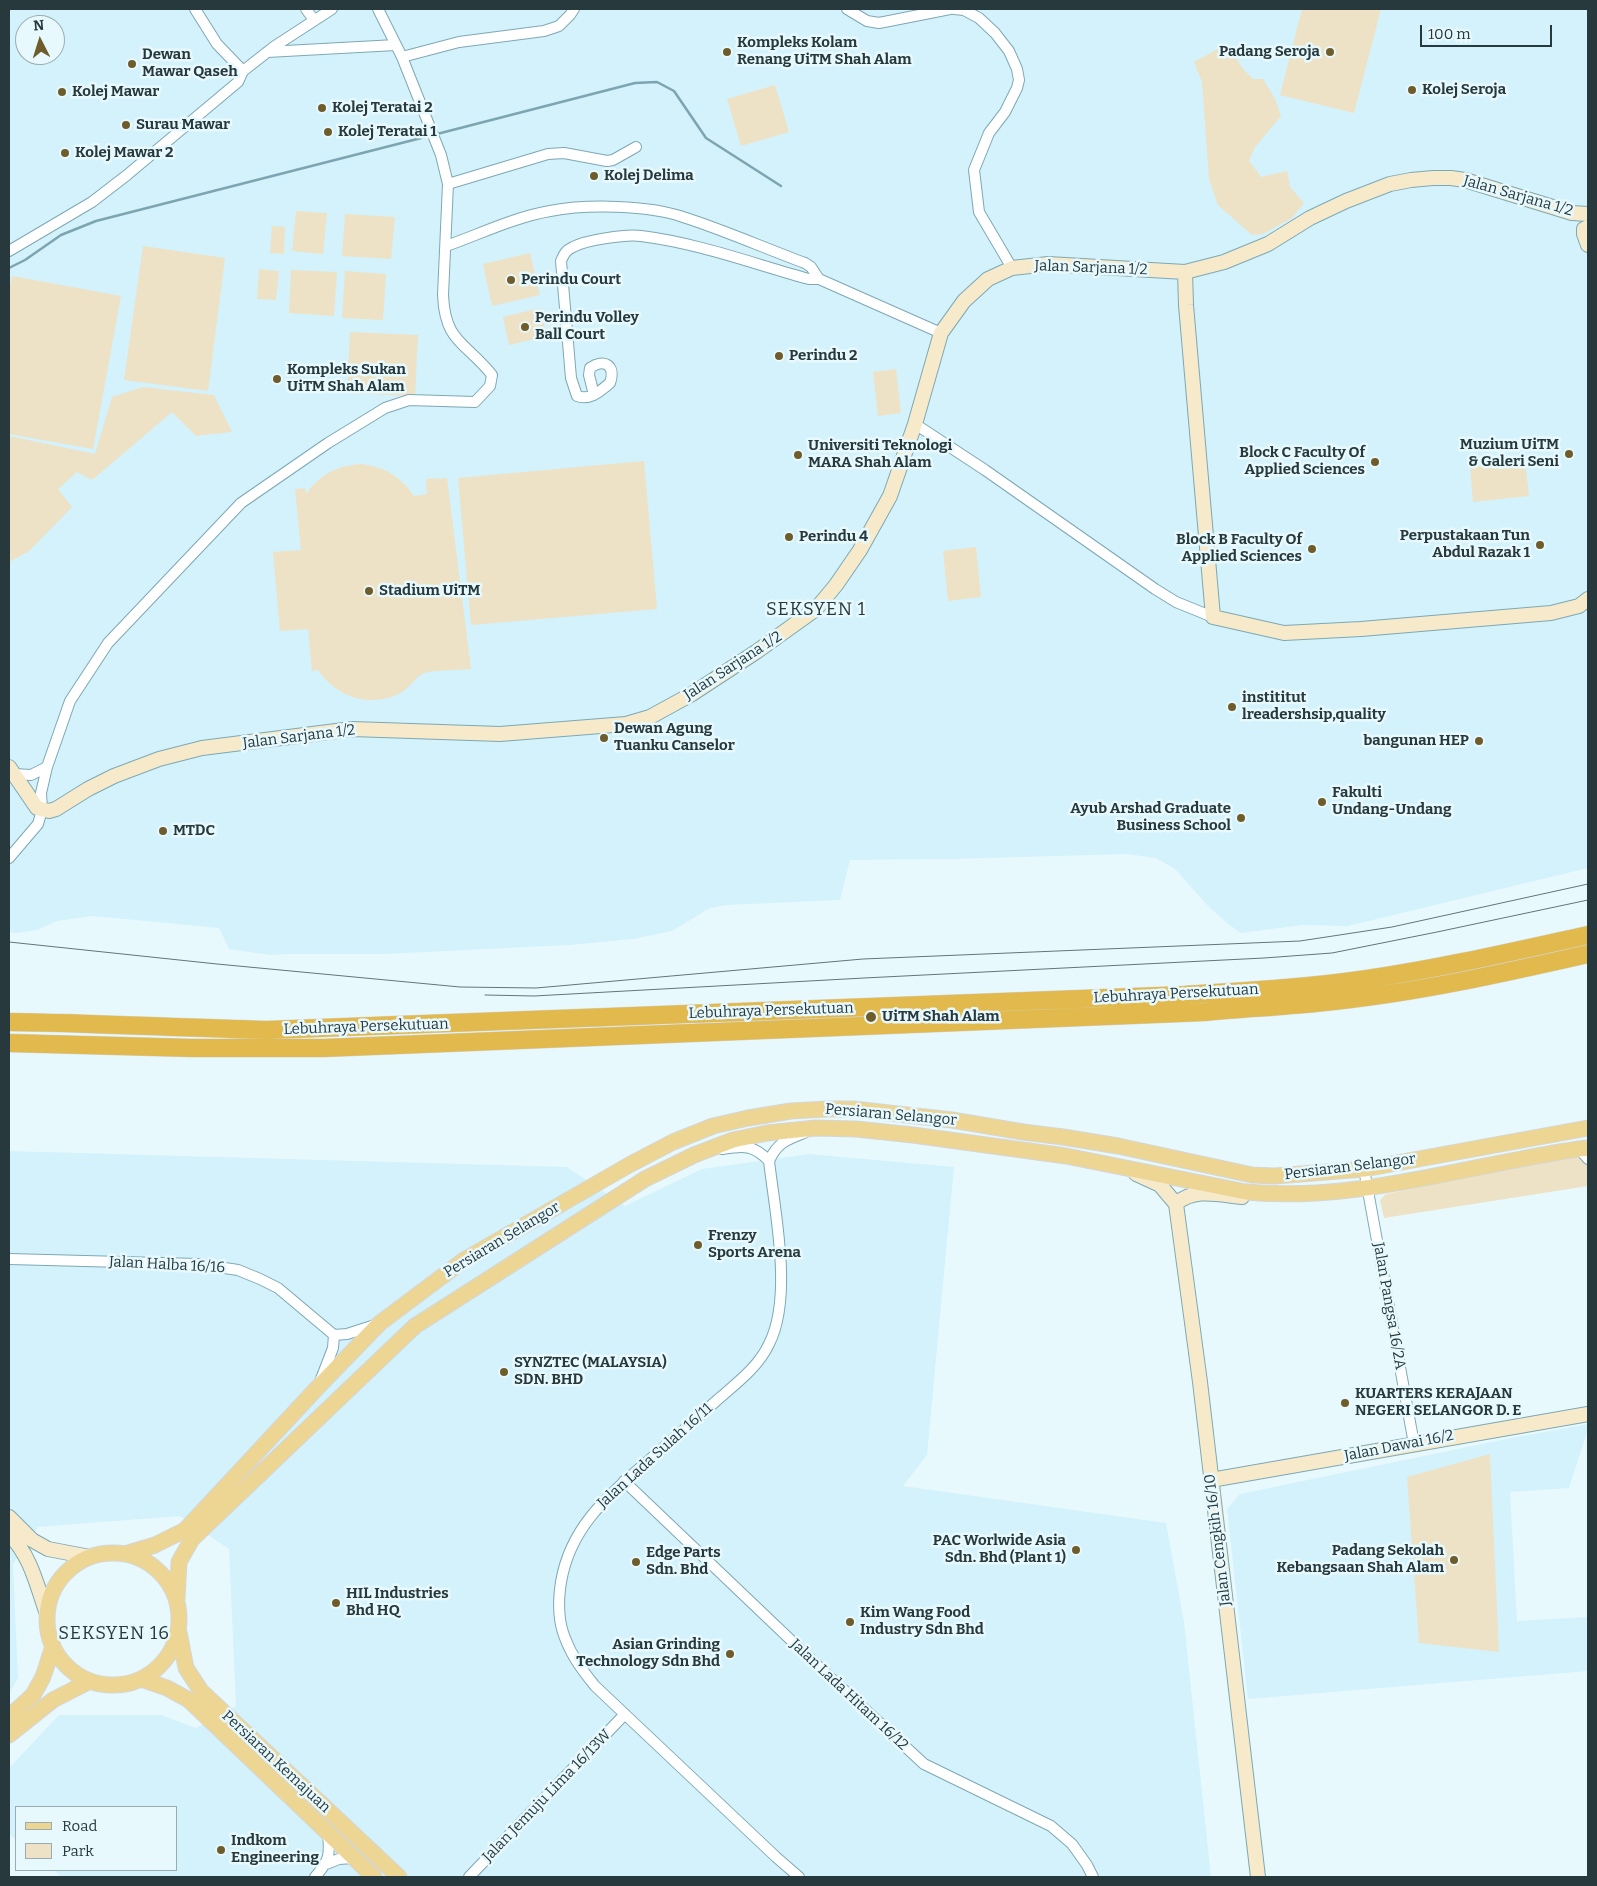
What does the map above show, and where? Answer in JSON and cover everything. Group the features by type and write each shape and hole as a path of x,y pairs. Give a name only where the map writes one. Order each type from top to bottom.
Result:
{"highway":[{"name":"Lebuhraya Persekutuan","path":"9,1022 92,1023 268,1030 1185,995 1295,987 1367,979 1479,959 1588,935"},
{"name":"Lebuhraya Persekutuan","path":"9,1043 192,1048 324,1048 1205,1012 1334,1001 1370,996 1483,978 1588,954"},
{"path":"9,1016 92,1023"}],"main road":[{"name":"Persiaran Selangor","path":"125,1554 155,1545 185,1530 380,1323 464,1260 629,1165 673,1142 713,1126 748,1118 800,1110 827,1108 853,1110 952,1120 1118,1146 1252,1175 1286,1176 1364,1168 1588,1128"},
{"name":"Persiaran Selangor","path":"177,1599 178,1562 192,1539 415,1326 645,1180 694,1155 733,1140 767,1133 816,1128 856,1129 927,1136 1066,1156 1246,1192 1275,1195 1368,1189 1585,1152"},
{"path":"107,1553 125,1554 142,1559 157,1569 169,1583 177,1599 180,1614 179,1631 172,1650 159,1667 142,1679 125,1684 107,1685 90,1681 74,1672 62,1660 53,1646 48,1630 47,1614 51,1596 60,1580 73,1566 90,1557 107,1553"},
{"name":"Persiaran Kemajuan","path":"179,1631 186,1668 201,1691 399,1877"},
{"path":"9,1717 33,1695 43,1678 53,1646"},
{"name":"Persiaran Kemajuan","path":"142,1679 167,1688 189,1700 374,1877"},
{"path":"9,1735 53,1700 90,1681"}],"street":[{"path":"195,9 217,44 243,71"},
{"path":"306,9 314,20"},
{"path":"9,251 92,202 238,82 243,71 267,52 332,9"},
{"path":"9,858 38,824 42,810 41,793 47,767 70,702 108,643 241,503 328,443 385,408 409,400 475,402 490,386 492,375 449,329 444,314 448,184 438,148 402,57 378,9"},
{"path":"402,57 459,42 544,31 559,26 574,9"},
{"path":"847,9 867,21 879,24 950,9"},
{"path":"954,9 964,10 979,18 995,33 1008,51 1017,69 1017,88 1004,112 989,133 974,170 979,212 1012,268"},
{"path":"267,52 396,45"},
{"path":"448,184 548,154 564,153 606,161 613,160 636,147"},
{"name":"Jalan Sarjana 1/2","path":"42,810 56,809 88,789 136,767 178,753 202,748 352,729 500,734 626,724 650,717 692,694 756,652 816,609 836,585 860,550 890,496 915,424 941,333 957,309 979,285 997,274 1012,268 1054,264 1185,272 1224,262 1268,244 1310,218 1346,200 1390,184 1411,180 1451,178 1465,180 1572,213 1588,214"},
{"path":"446,246 527,216 551,210 584,207 655,210 682,216 805,264 811,268 819,279"},
{"path":"1588,227 1584,229 1588,245"},
{"path":"594,395 586,398 577,396 571,378 561,261 565,252 574,246 595,240 638,236 675,242 809,279 819,279 941,333"},
{"path":"1185,272 1187,325 1213,617"},
{"path":"915,424 1155,589 1176,602 1213,617 1284,633 1360,630 1551,613 1579,606 1588,598"},
{"path":"11,770 31,775 47,767"},
{"path":"11,770 37,808 42,810"},
{"path":"694,1155 723,1148 743,1146 755,1149 769,1161 774,1150 783,1141 816,1128"},
{"name":"Jalan Lada Sulah 16/11","path":"769,1161 782,1275 780,1302 770,1343 764,1354 744,1376 624,1481 593,1512 572,1542 563,1571 558,1598 564,1636 573,1657 595,1686 799,1877"},
{"path":"1106,1163 1148,1178 1160,1185 1176,1204 1182,1198 1196,1194 1245,1197 1275,1195"},
{"name":"Jalan Pangsa 16/2A","path":"1364,1168 1414,1444"},
{"name":"Jalan Cengkih 16/10","path":"1176,1204 1200,1382 1258,1877"},
{"name":"Jalan Halba 16/16","path":"9,1259 198,1264 238,1270 278,1288 334,1335"},
{"path":"318,1387 331,1355 334,1335 347,1334 380,1323"},
{"name":"Jalan Dawai 16/2","path":"1210,1480 1588,1414"},
{"name":"Jalan Lada Hitam 16/12","path":"624,1481 924,1764 1052,1826 1072,1844 1093,1877"},
{"path":"9,1517 32,1540 48,1549 90,1557"},
{"path":"9,1534 17,1542 29,1562 47,1614"},
{"name":"Jalan Jemuju Lima 16/13W","path":"469,1877 624,1714"},
{"path":"326,1864 329,1849 328,1833"},
{"path":"315,1877 326,1864 339,1859 353,1858"}],"shaded area":[{"name":"Universiti Teknologi MARA Shah Alam","path":"9,9 1588,9 1588,868 1348,926 1302,925 1241,933 1209,907 1175,869 1156,858 1126,854 850,860 840,900 727,905 710,908 672,931 633,939 570,945 385,954 270,955 229,949 219,928 92,916 57,921 37,930 9,932"},
{"path":"9,1151 567,1167 625,1206 702,1169 809,1154 954,1167 927,1455 903,1486 1166,1523 1184,1622 1211,1877 62,1877 54,1871 178,1871 178,1806 15,1806 15,1839 9,1834 9,1768 59,1715 161,1715 196,1728 236,1706 229,1549 180,1516 38,1527 13,1564 18,1678 9,1694"},
{"path":"1588,1424 1569,1488 1510,1492 1517,1621 1588,1617 1588,1671 1248,1699 1227,1509 1240,1494"}],"green space":[{"name":"Padang Seroja","path":"1302,9 1381,9 1354,113 1280,95"},
{"path":"1227,44 1243,69 1253,79 1263,79 1275,99 1281,116 1255,147 1249,161 1261,177 1287,171 1290,187 1304,203 1292,218 1263,234 1252,235 1218,205 1209,179 1202,82 1194,62"},
{"path":"775,85 789,132 741,146 727,99"},
{"path":"296,211 327,213 323,254 292,251"},
{"path":"345,214 395,217 391,259 342,256"},
{"path":"272,226 285,227 284,254 270,253"},
{"path":"143,246 225,258 208,391 124,380"},
{"name":"Perindu Court","path":"530,253 540,295 492,306 483,264"},
{"path":"259,269 279,271 276,300 257,299"},
{"path":"291,270 337,272 334,316 289,313"},
{"path":"345,271 386,274 383,320 342,318"},
{"path":"12,276 121,296 93,449 9,434 9,293"},
{"name":"Perindu Volley Ball Court","path":"540,308 547,336 509,345 503,317"},
{"path":"350,332 418,335 415,396 347,393"},
{"path":"896,369 901,413 878,416 873,372"},
{"path":"143,387 214,395 232,432 196,436 172,412 92,480 77,472 58,489 72,507 28,552 9,562 9,436 95,454 112,397"},
{"path":"644,461 657,609 471,625 458,478"},
{"path":"1525,461 1529,496 1473,502 1470,467"},
{"name":"Stadium UiTM","path":"362,464 385,470 392,474 404,483 414,496 427,494 426,479 447,478 471,669 425,673 419,676 402,692 379,700 367,700 345,694 326,680 318,670 312,671 308,629 280,631 273,552 301,550 295,489 305,488 306,494 317,481 330,472 345,466"},
{"path":"976,547 981,597 948,601 943,551"},
{"path":"1588,1152 1588,1186 1384,1218 1380,1200 1386,1194"},
{"name":"Padang Sekolah Kebangsaan Shah Alam","path":"1490,1454 1499,1652 1419,1643 1407,1477"}],"waterway":[{"path":"437,134 635,83 657,82 674,91 706,138 781,186"},
{"path":"9,268 25,260 61,235 96,221 429,136"}],"tram line":[{"path":"9,942 460,987 536,988 863,959 1300,941 1392,927 1588,884"},
{"path":"485,995 534,996 1332,953 1588,900"}],"place":[{"name":"Kompleks Kolam Renang UiTM Shah Alam","path":"727,52"},
{"name":"Padang Seroja","path":"1330,52"},
{"name":"Dewan Mawar Qaseh","path":"132,64"},
{"name":"Kolej Seroja","path":"1412,90"},
{"name":"Kolej Mawar","path":"62,92"},
{"name":"Kolej Teratai 2","path":"322,108"},
{"name":"Surau Mawar","path":"126,125"},
{"name":"Kolej Teratai 1","path":"328,132"},
{"name":"Kolej Mawar 2","path":"65,153"},
{"name":"Kolej Delima","path":"594,176"},
{"name":"Perindu Court","path":"511,280"},
{"name":"Perindu Volley Ball Court","path":"525,327"},
{"name":"Perindu 2","path":"779,356"},
{"name":"Kompleks Sukan UiTM Shah Alam","path":"277,379"},
{"name":"Muzium UiTM & Galeri Seni","path":"1569,454"},
{"name":"Universiti Teknologi MARA Shah Alam","path":"798,455"},
{"name":"Block C Faculty Of Applied Sciences","path":"1375,462"},
{"name":"Perindu 4","path":"789,537"},
{"name":"Perpustakaan Tun Abdul Razak 1","path":"1540,545"},
{"name":"Block B Faculty Of Applied Sciences","path":"1312,549"},
{"name":"Stadium UiTM","path":"369,591"},
{"name":"instititut lreadershsip,quality","path":"1232,707"},
{"name":"Dewan Agung Tuanku Canselor","path":"604,738"},
{"name":"bangunan HEP","path":"1479,741"},
{"name":"Fakulti Undang-Undang","path":"1322,802"},
{"name":"Ayub Arshad Graduate Business School","path":"1241,818"},
{"name":"MTDC","path":"163,831"},
{"name":"UiTM Shah Alam","path":"871,1017"},
{"name":"Frenzy Sports Arena","path":"698,1245"},
{"name":"SYNZTEC (MALAYSIA) SDN. BHD","path":"504,1372"},
{"name":"KUARTERS KERAJAAN NEGERI SELANGOR D. E","path":"1345,1403"},
{"name":"PAC Worlwide Asia Sdn. Bhd (Plant 1)","path":"1076,1550"},
{"name":"Padang Sekolah Kebangsaan Shah Alam","path":"1454,1560"},
{"name":"Edge Parts Sdn. Bhd","path":"636,1562"},
{"name":"HIL Industries Bhd HQ","path":"336,1603"},
{"name":"Kim Wang Food Industry Sdn Bhd","path":"850,1622"},
{"name":"Asian Grinding Technology Sdn Bhd","path":"730,1654"},
{"name":"Indkom Engineering","path":"221,1850"}],"district":[{"name":"SEKSYEN 1","path":"816,610"},
{"name":"SEKSYEN 16","path":"114,1634"}]}
